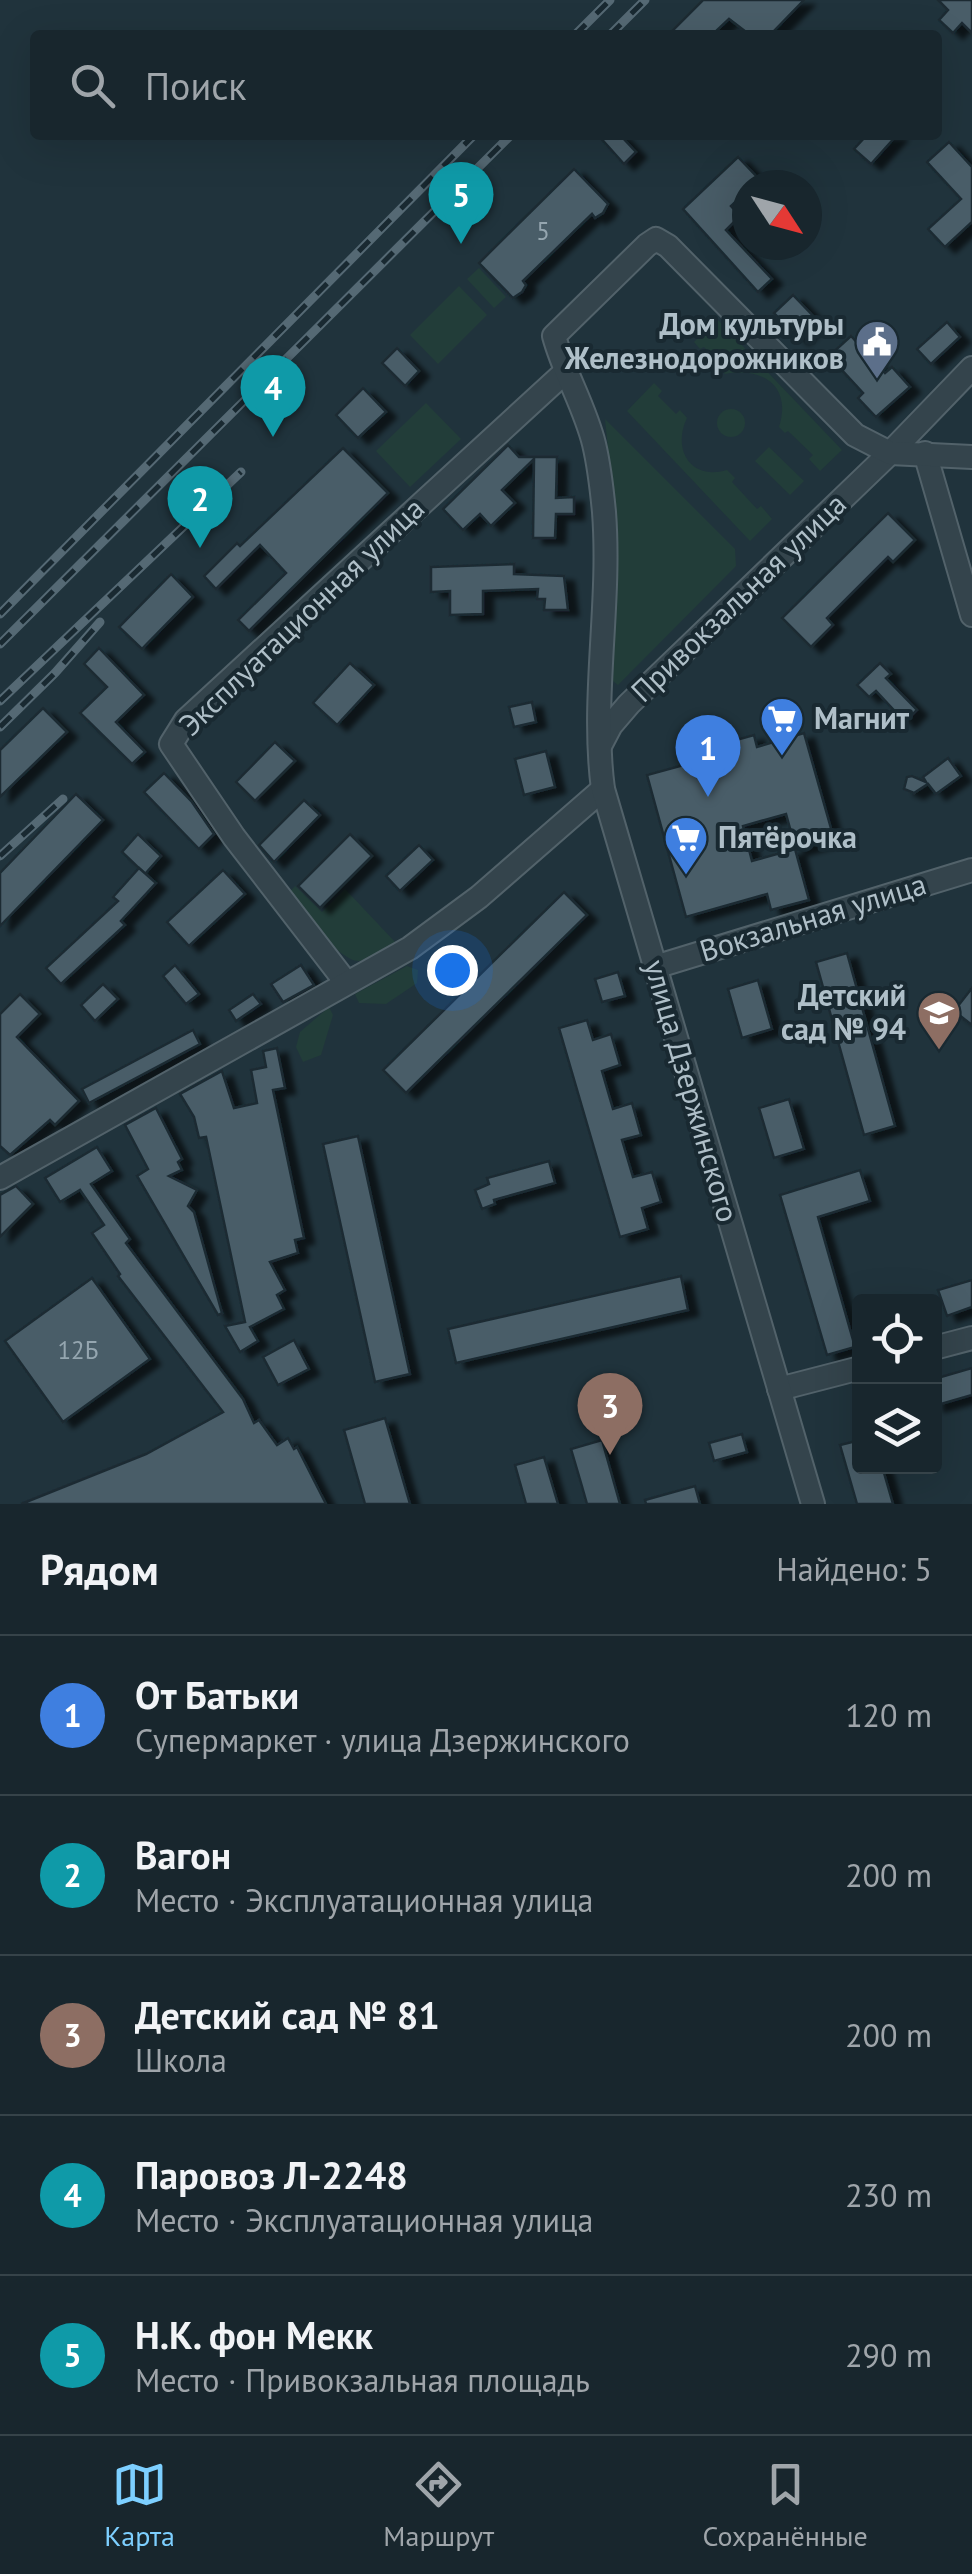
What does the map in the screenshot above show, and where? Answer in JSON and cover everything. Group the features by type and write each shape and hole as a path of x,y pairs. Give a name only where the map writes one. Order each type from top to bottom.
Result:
{"street":[{"name":"улица Дзержинского","path":"812,1504 602,789 598,750 604,512 594,442 564,373 554,336 647,244 656,240 668,246 856,435 890,452"},
{"name":"Привокзальная улица","path":"598,750 610,725 629,704 972,368"},
{"name":"Эксплуатационная улица","path":"345,982 234,837 170,744 186,720 564,373"},
{"path":"890,452 972,457"},
{"path":"925,453 972,615"},
{"path":"602,674 613,694 629,704"},
{"path":"0,1178 410,948 479,897 602,789"},
{"name":"Вокзальная улица","path":"655,967 972,870"},
{"path":"942,1346 972,1338"},
{"path":"779,1389 852,1370"}],"green space":[{"path":"479,268 506,297 494,308 467,279"},
{"path":"459,286 487,315 438,364 410,335"},
{"path":"717,319 842,450 820,471 809,459 813,455 779,427 781,400 771,382 751,374 725,374 704,347 700,349 694,342"},
{"path":"654,383 662,391 658,396 676,414 680,410 687,418 683,451 694,467 714,472 727,470 735,478 732,482 772,519 750,541 627,411"},
{"path":"426,403 461,439 410,487 376,451"},
{"path":"731,409 741,413 745,423 741,433 731,437 721,433 717,423 721,413"},
{"path":"605,419 735,549 736,566 618,685 613,681 617,538"},
{"path":"769,447 804,481 790,495 755,461"},
{"path":"295,886 322,912 345,889 396,943 368,959 351,959 331,944 287,895"},
{"path":"407,966 418,970 417,983 386,1004 359,1003 355,994"},
{"path":"329,1007 333,1015 321,1055 303,1062 296,1047 300,1032"}],"building":[{"path":"703,0 804,0 775,30 743,30 729,19 717,30 673,30"},
{"path":"938,0 972,0 972,33 962,23 953,33 939,20 948,10"},
{"path":"602,140 625,140 636,152 624,164"},
{"path":"862,140 893,140 871,164 854,149"},
{"path":"949,142 972,167 972,222 945,247 928,229 961,199 927,162"},
{"path":"738,157 750,170 732,170 732,224 726,230 732,236 732,260 754,260 772,279 758,292 683,209"},
{"path":"574,169 608,204 595,218 592,214 523,281 526,285 522,292 513,298 479,263"},
{"path":"793,295 818,321 799,339 774,313"},
{"path":"947,322 960,337 931,364 917,349"},
{"name":"Дом культуры Железнодорожников","path":"851,336 885,373 892,367 910,387 876,417 858,398 863,393 829,356"},
{"path":"397,348 419,371 405,386 382,363"},
{"path":"363,388 386,412 358,438 336,415"},
{"path":"508,445 519,457 557,457 556,498 574,497 574,514 556,514 555,538 533,538 534,459 502,490 515,503 491,526 480,514 463,530 443,509"},
{"path":"343,448 388,493 249,631 238,620 286,573 260,545 216,589 204,576"},
{"path":"888,513 915,540 893,562 888,557 827,618 833,625 811,647 782,618"},
{"path":"514,564 514,574 564,576 568,610 544,610 545,599 537,599 538,589 483,591 483,614 450,615 450,591 431,592 431,567"},
{"path":"171,574 193,597 142,649 119,627"},
{"path":"99,648 144,695 116,722 145,752 132,764 80,713 107,687 84,664"},
{"path":"350,663 374,685 337,725 313,703"},
{"path":"880,663 891,674 886,678 917,710 905,722 876,691 869,697 857,685"},
{"path":"532,702 536,722 514,727 509,707"},
{"path":"43,708 67,732 0,797 0,750"},
{"path":"804,733 834,839 796,850 786,814 743,826 752,861 795,849 809,900 771,910 767,894 686,917 647,775 709,758 707,748 754,735 757,747"},
{"path":"275,742 295,761 255,801 236,782"},
{"path":"546,751 555,787 524,795 515,759"},
{"path":"948,758 961,776 936,794 928,784 914,793 904,789 907,777 926,782 923,777"},
{"path":"164,773 192,802 214,834 199,849 144,792"},
{"path":"76,794 103,820 0,926 0,873"},
{"path":"304,800 320,815 274,862 259,845"},
{"path":"138,834 161,856 145,874 122,852"},
{"path":"350,834 372,856 320,908 298,886"},
{"path":"419,845 433,860 400,891 386,876"},
{"path":"139,868 156,883 121,921 125,925 61,984 46,968 118,901 113,897"},
{"path":"223,870 245,894 189,946 167,922"},
{"path":"564,892 587,915 406,1093 383,1070"},
{"path":"847,953 895,1126 864,1135 816,962"},
{"path":"175,965 199,994 186,1004 163,976"},
{"path":"301,965 314,985 283,1002 271,984"},
{"path":"618,972 625,996 602,1002 595,979"},
{"path":"758,980 772,1029 742,1038 728,989"},
{"path":"103,984 118,999 95,1021 81,1005"},
{"path":"972,988 972,1025 954,1011"},
{"path":"20,994 40,1014 17,1037 79,1101 55,1125 50,1120 10,1155 0,1146 0,1014"},
{"path":"253,994 261,1004 236,1021 229,1010"},
{"path":"587,1020 593,1040 611,1034 620,1065 602,1071 613,1109 632,1103 641,1135 622,1140 633,1177 652,1172 661,1202 642,1208 648,1229 620,1237 559,1028"},
{"path":"193,1030 200,1044 89,1103 82,1089"},
{"path":"277,1048 285,1088 273,1090 304,1238 295,1240 298,1253 270,1262 285,1290 277,1295 284,1309 250,1327 258,1341 240,1352 225,1326 245,1322 206,1137 199,1138 194,1117 180,1094 222,1071 234,1108 257,1103 251,1070 266,1067 263,1051"},
{"path":"789,1099 804,1149 774,1158 759,1108"},
{"path":"156,1108 182,1159 178,1162 182,1170 169,1176 197,1190 188,1206 194,1212 222,1313 218,1315 137,1176 148,1169 125,1125"},
{"path":"358,1136 410,1374 375,1382 323,1144"},
{"path":"97,1147 112,1171 91,1184 130,1239 126,1243 243,1399 254,1423 259,1420 277,1445 288,1438 294,1449 297,1447 326,1504 21,1504 146,1454 223,1412 118,1276 92,1233 104,1225 80,1190 60,1202 45,1178"},
{"path":"549,1161 555,1183 494,1200 495,1204 482,1209 475,1190 489,1184 487,1178"},
{"path":"860,1170 870,1201 818,1217 852,1348 827,1355 780,1195"},
{"path":"16,1186 33,1204 0,1237 0,1195"},
{"path":"681,1276 688,1310 456,1363 448,1329"},
{"path":"92,1278 150,1359 63,1422 5,1341"},
{"path":"972,1280 972,1307 947,1316 938,1290"},
{"path":"294,1340 309,1369 278,1385 263,1357"},
{"path":"972,1368 972,1395 942,1404 942,1377"},
{"path":"385,1418 410,1504 365,1504 344,1430"},
{"path":"742,1434 747,1452 714,1461 709,1443"},
{"path":"602,1440 620,1504 587,1504 571,1449"},
{"path":"852,1442 852,1474 884,1474 893,1504 857,1504 840,1445"},
{"path":"544,1457 558,1504 526,1504 515,1465"},
{"path":"695,1486 700,1504 646,1504 645,1500"}],"railway":[{"path":"580,30 610,0"},
{"path":"615,30 645,0"},
{"path":"0,614 469,140"},
{"path":"0,644 506,140"},
{"path":"0,701 241,472"},
{"path":"0,727 100,622"},
{"path":"0,856 63,799"}],"place":[{"name":"Н.К. фон Мекк","path":"461,244"},
{"name":"Дом культуры Железнодорожников","path":"877,380"},
{"name":"Паровоз Л-2248","path":"273,437"},
{"name":"Вагон","path":"200,548"},
{"name":"Магнит","path":"782,757"},
{"name":"От Батьки","path":"708,797"},
{"name":"Пятёрочка","path":"686,876"},
{"name":"Детский сад № 94","path":"939,1051"},
{"name":"Детский сад № 81","path":"610,1455"}]}
